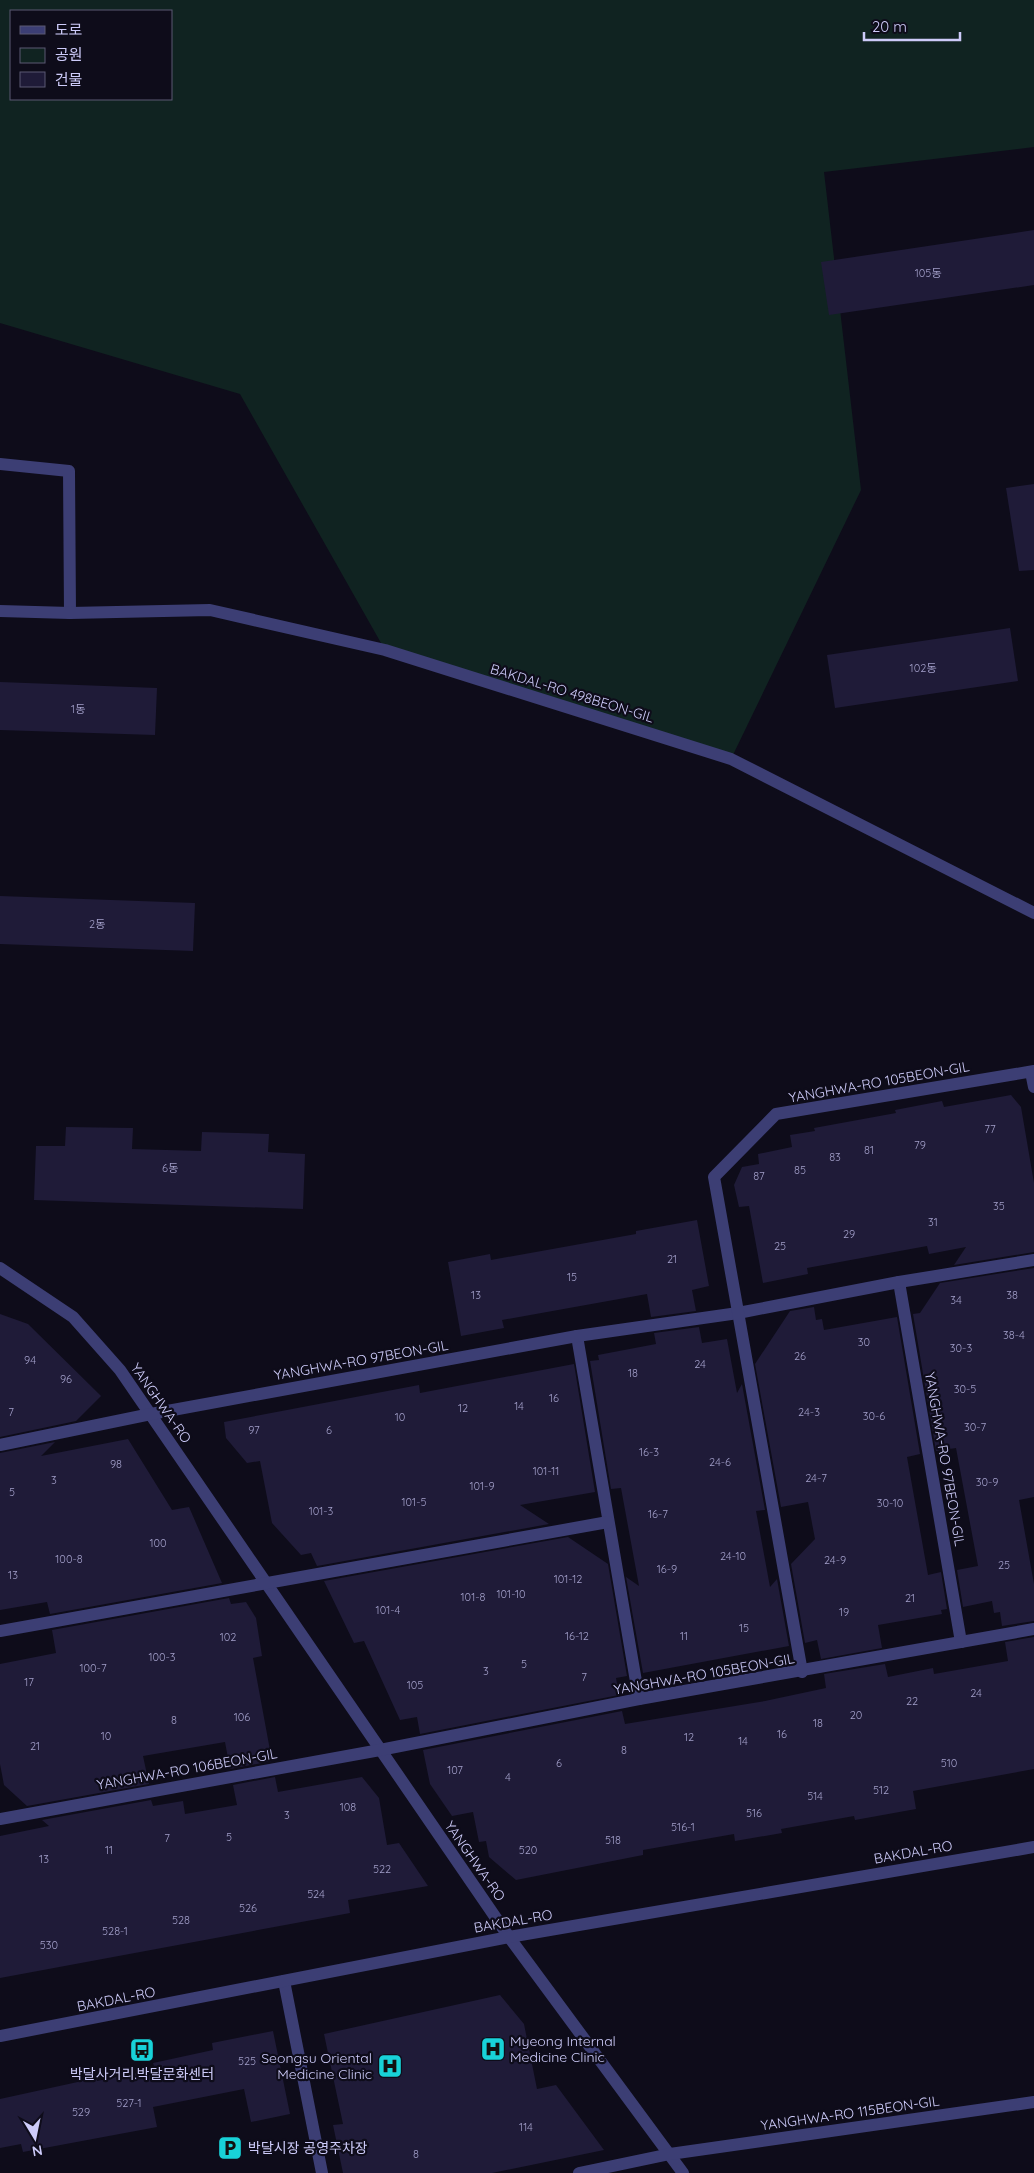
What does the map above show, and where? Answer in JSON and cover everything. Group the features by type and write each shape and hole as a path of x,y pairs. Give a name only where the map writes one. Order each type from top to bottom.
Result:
{"street":[{"path":"0,464 69,471 70,614"},
{"name":"BAKDAL-RO 498BEON-GIL","path":"0,611 70,614 210,610 385,650 731,759 1034,913"},
{"path":"1033,1071 1034,1087"},
{"name":"YANGHWA-RO 105BEON-GIL","path":"738,1313 714,1177 776,1114 1033,1071"},
{"name":"YANGHWA-RO 97BEON-GIL","path":"0,1445 151,1414 577,1336 738,1313 899,1282 1034,1260"},
{"name":"YANGHWA-RO","path":"0,1268 73,1317 120,1370 509,1937 683,2173"},
{"name":"YANGHWA-RO 97BEON-GIL","path":"899,1282 962,1642"},
{"path":"738,1313 802,1672"},
{"path":"577,1336 640,1699"},
{"path":"0,1631 266,1585 608,1522"},
{"name":"YANGHWA-RO 105BEON-GIL","path":"380,1750 640,1699 802,1672 1034,1629"},
{"name":"YANGHWA-RO 106BEON-GIL","path":"0,1819 380,1750"},
{"name":"BAKDAL-RO","path":"0,2036 509,1937 1034,1847"},
{"path":"284,1981 322,2173"},
{"name":"YANGHWA-RO 115BEON-GIL","path":"579,2173 670,2154 1034,2102"}],"green space":[{"path":"0,0 1034,0 1034,147 824,172 861,490 731,759 385,650 240,394 0,323"}],"building":[{"path":"1034,230 1034,285 829,315 821,262"},
{"path":"1034,484 1034,570 1019,571 1006,488"},
{"path":"1010,628 1018,681 835,708 827,655"},
{"path":"0,682 157,688 155,735 0,730"},
{"path":"0,896 195,903 193,951 0,944"},
{"path":"1011,1095 1021,1107 1034,1183 1034,1252 954,1265 966,1247 929,1254 927,1246 807,1268 808,1274 763,1283 749,1206 739,1207 734,1185 742,1167 759,1164 758,1154 792,1147 790,1135 815,1131 814,1128 896,1113 895,1110 942,1101 944,1107"},
{"path":"66,1127 133,1128 132,1149 201,1151 202,1132 269,1134 268,1152 305,1154 303,1209 34,1200 36,1146 65,1146"},
{"path":"697,1220 709,1286 692,1290 696,1311 651,1317 647,1294 502,1320 504,1328 461,1336 448,1262 490,1254 491,1260 636,1234 636,1231"},
{"path":"1034,1268 1034,1497 1019,1500 1034,1584 1034,1621 1002,1626 1000,1612 994,1613 992,1601 963,1607 957,1570 978,1566 956,1448 936,1451 913,1314 920,1313 940,1283"},
{"path":"814,1307 816,1320 822,1319 824,1330 897,1317 920,1454 907,1457 928,1575 941,1572 947,1609 941,1610 942,1614 878,1625 882,1648 821,1659 817,1640 805,1643 791,1564 815,1539 808,1502 781,1507 755,1364 790,1311"},
{"path":"0,1314 28,1324 101,1396 76,1421 0,1437"},
{"path":"699,1327 702,1343 727,1339 737,1393 742,1384 765,1510 756,1511 770,1587 777,1579 789,1646 643,1673 626,1577 639,1586 621,1488 611,1489 590,1361 599,1360 598,1355 656,1344 654,1333"},
{"path":"574,1364 595,1492 520,1505 549,1524 317,1566 311,1553 301,1555 272,1523 260,1461 247,1463 226,1438 224,1422 419,1385 420,1393"},
{"path":"128,1439 172,1510 189,1507 222,1583 50,1614 47,1602 0,1610 0,1453 55,1442 41,1456"},
{"path":"568,1537 608,1564 627,1676 616,1678 619,1695 420,1734 417,1717 400,1720 364,1641 354,1643 324,1581"},
{"path":"229,1598 231,1604 246,1602 256,1618 262,1656 253,1658 272,1761 230,1769 225,1742 143,1756 149,1784 27,1806 4,1785 0,1764 0,1664 56,1653 52,1630"},
{"path":"1034,1637 1034,1769 913,1791 916,1809 855,1820 854,1816 781,1829 782,1833 735,1841 734,1834 643,1850 643,1855 516,1880 489,1857 486,1841 479,1842 473,1812 452,1816 430,1784 423,1750 622,1711 625,1724 765,1701 826,1688 824,1674 885,1664 888,1677 933,1668 934,1674 1008,1661 1005,1642"},
{"path":"275,1777 278,1792 362,1777 379,1798 387,1845 399,1843 428,1886 348,1900 350,1913 0,1978 0,1836 49,1826 42,1820 151,1800 153,1806 183,1801 185,1814 237,1805 233,1785"},
{"path":"500,1995 524,2024 537,2089 556,2085 604,2150 492,2173 343,2173 333,2125 343,2124 324,2034"},
{"path":"273,2031 290,2114 251,2122 244,2089 153,2107 157,2127 23,2152 21,2144 0,2148 0,2099 96,2078 97,2081 155,2069 153,2063 213,2050 212,2043"}],"place":[{"name":"Myeong Internal Medicine Clinic","path":"493,2049"},
{"name":"박달사거리.박달문화센터","path":"142,2050"},
{"name":"Seongsu Oriental Medicine Clinic","path":"390,2066"},
{"name":"박달시장 공영주차장","path":"230,2148"}]}
